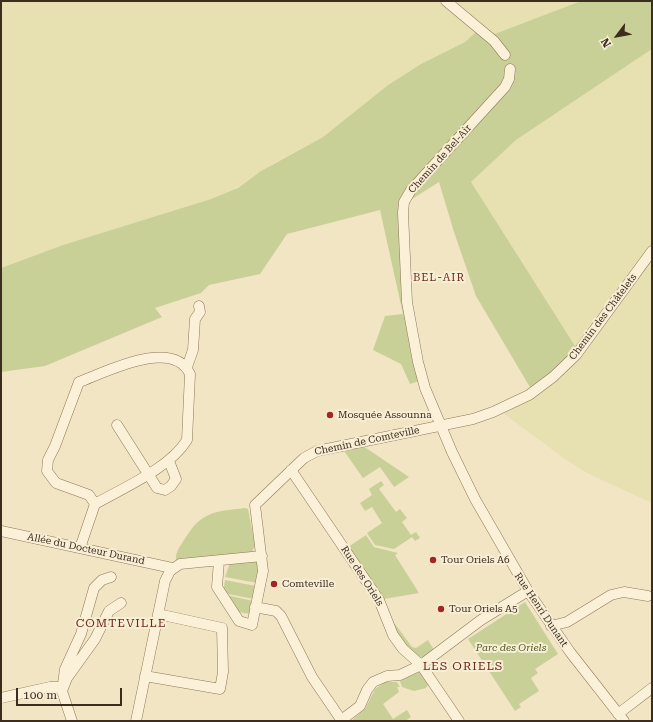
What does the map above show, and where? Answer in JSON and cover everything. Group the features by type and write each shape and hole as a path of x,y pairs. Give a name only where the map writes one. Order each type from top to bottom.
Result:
{"street":[{"path":"446,1 494,41 505,55"},
{"name":"Chemin de Bel-Air","path":"440,425 422,377 409,310 404,206 411,190 504,87 509,79 510,69"},
{"name":"Chemin des Châtelets","path":"440,425 473,419 493,412 529,394 553,377 576,355 652,251"},
{"path":"184,365 193,350 195,319 200,312 199,306"},
{"path":"80,548 95,504 169,461 182,448 187,440 190,374 184,365 161,357 147,358 79,382 55,446 48,460 47,471 56,483 89,495 95,504"},
{"path":"118,425 147,475 157,488 164,490 168,488 176,479 169,461"},
{"name":"Chemin de Comteville","path":"262,556 255,505 304,458 314,452 440,425"},
{"name":"Rue Henri Dunant","path":"440,425 475,499 528,591 551,626 621,717"},
{"name":"Rue des Oriels","path":"291,470 379,600 392,635 403,649 421,664 459,721"},
{"name":"Allée du Docteur Durand","path":"1,530 172,568"},
{"path":"136,721 165,581 172,568 180,564 262,556 263,571 252,625 239,621 216,587 219,561"},
{"path":"72,721 62,691 65,669 81,634 91,594 97,584 111,577"},
{"path":"255,607 276,611 281,616 312,677 341,721 360,706 367,690 373,682 387,676 400,675 421,664 481,620 528,591"},
{"path":"551,626 567,622 611,595 624,592 651,595"},
{"path":"62,691 67,678 96,640 109,611 121,604"},
{"path":"145,676 220,689 224,657 222,628 158,614"},
{"path":"1,698 50,687 58,687 62,691"},
{"path":"621,717 652,688"}],"shaded area":[{"path":"1,1 444,1 477,31 465,42 421,64 388,85 323,137 274,163 232,191 211,199 63,245 1,268"},
{"path":"449,1 581,1 491,36"},
{"path":"652,49 652,503 589,474 565,459 499,410 534,394 502,233 471,182 516,140"}],"green space":[{"path":"581,1 652,1 652,49 516,140 471,182 580,354 534,394 476,296 439,182 401,206 419,381 410,384 401,364 373,350 385,316 403,314 380,210 287,234 260,274 209,285 201,293 155,308 162,317 45,366 1,372 1,268 63,245 211,199 238,188 261,171 323,137 388,85 421,64 465,42 477,31 487,37"},
{"path":"363,446 409,477 394,487 380,467 363,478 344,451"},
{"path":"381,481 384,485 379,489 396,512 400,509 407,518 402,522 411,535 416,532 420,538 415,541 412,537 394,549 375,545 367,533 382,523 372,507 365,511 360,503 372,495 369,489"},
{"path":"245,508 248,509 255,545 252,552 176,560 177,552 190,530 203,518 216,512"},
{"path":"366,535 374,547 398,553 395,555 419,593 384,599 348,547"},
{"path":"256,561 260,563 257,583 225,577 230,563"},
{"path":"225,580 256,586 254,599 223,593"},
{"path":"226,595 253,601 251,614 237,612"},
{"name":"Parc des Oriels","path":"525,602 558,654 535,669 538,673 531,678 539,691 519,704 521,707 515,711 468,639"},
{"path":"393,624 395,624 412,647 416,648 428,640 434,650 424,657 414,654 404,645"},
{"path":"420,672 429,685 426,688 414,691 402,687 400,681"},
{"path":"385,682 397,682 400,687 397,687 399,692 383,704 393,719 407,710 411,717 405,721 351,721 365,709 375,689"}],"place":[{"name":"Mosquée Assounna","path":"330,415"},
{"name":"Tour Oriels A6","path":"433,560"},
{"name":"Comteville","path":"274,584"},
{"name":"Tour Oriels A5","path":"441,609"}],"district":[{"name":"BEL-AIR","path":"439,278"},
{"name":"COMTEVILLE","path":"121,623"},
{"name":"LES ORIELS","path":"463,666"}]}
